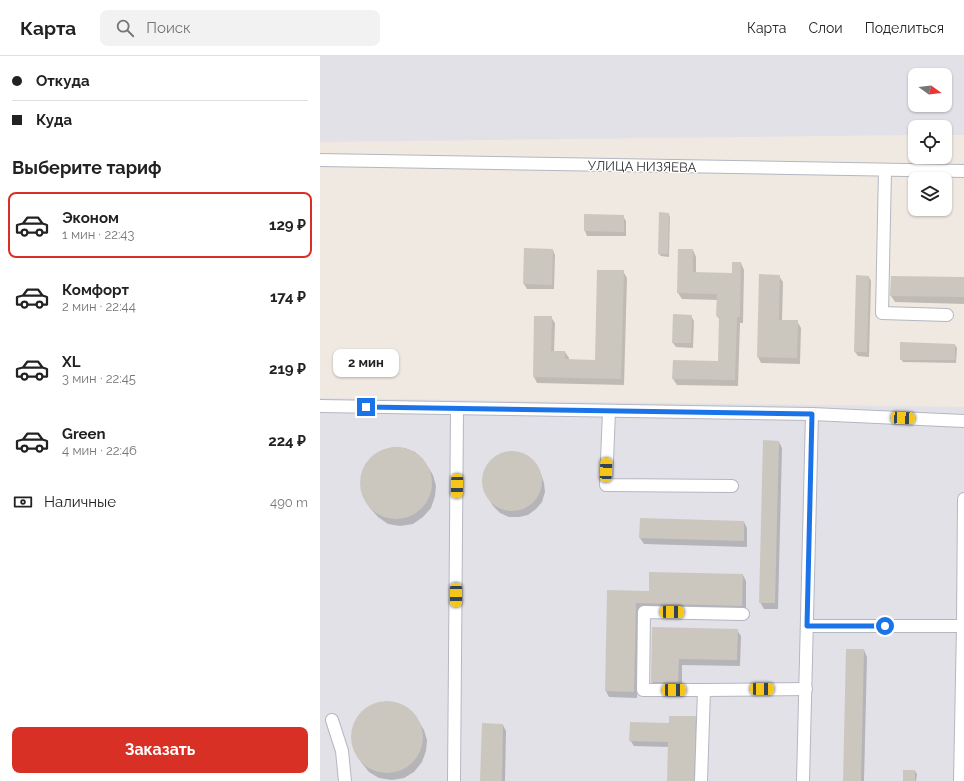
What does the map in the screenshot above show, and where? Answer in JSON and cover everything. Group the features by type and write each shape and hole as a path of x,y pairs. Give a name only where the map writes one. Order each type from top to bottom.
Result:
{"street":[{"name":"УЛИЦА НИЗЯЕВА","path":"320,160 964,171"},
{"path":"885,170 882,313 947,315"},
{"path":"320,406 812,414 964,421"},
{"path":"454,781 458,409"},
{"path":"609,411 606,485 732,486"},
{"path":"803,781 812,414"},
{"path":"960,781 964,626 964,499"},
{"path":"743,614 644,612 643,690 806,689"},
{"path":"807,626 964,626"},
{"path":"701,781 704,690"},
{"path":"332,720 342,751 345,781"}],"shaded area":[{"path":"320,56 964,56 964,135 952,135 952,120 908,120 908,135 320,142"},
{"path":"320,398 964,407 964,781 320,781"}],"building":[{"path":"659,212 669,213 668,254 658,254"},
{"path":"584,214 624,215 624,232 584,231"},
{"path":"524,248 553,249 552,285 523,284"},
{"path":"678,249 693,249 693,272 732,273 732,262 741,262 740,317 737,317 735,380 672,379 673,360 718,361 719,316 716,316 717,294 677,293"},
{"path":"597,270 624,270 621,379 533,377 534,316 552,316 551,351 565,351 565,359 595,360"},
{"path":"759,274 780,275 779,320 798,320 797,358 757,357"},
{"path":"856,275 869,276 867,352 854,352"},
{"path":"891,276 964,277 964,297 890,296"},
{"path":"673,314 692,315 691,343 672,343"},
{"path":"900,342 955,344 955,360 900,360"},
{"path":"763,440 779,441 775,603 759,603"},
{"path":"389,447 403,447 410,449 422,457 430,469 432,483 430,497 422,509 410,517 403,519 389,519 382,517 370,509 362,497 360,490 360,476 362,469 370,457 382,449"},
{"path":"512,451 528,456 533,460 537,465 542,481 537,497 533,502 528,506 512,511 496,506 491,502 487,497 482,481 487,465 491,460 496,456"},
{"path":"640,518 744,521 744,541 639,538"},
{"path":"649,572 743,574 742,606 636,603 634,692 605,691 607,590 649,591"},
{"path":"652,627 738,629 737,660 679,659 678,682 651,682"},
{"path":"846,649 864,649 861,781 843,781"},
{"path":"380,701 394,701 413,711 423,730 423,744 413,763 394,773 380,773 361,763 351,744 351,730 361,711"},
{"path":"669,716 696,716 694,781 667,781 668,742 629,741 630,722 669,723"},
{"path":"482,723 503,724 502,781 480,781"},
{"path":"903,770 915,770 915,781 903,781"}],"route":[{"path":"366,407 812,414 807,626 885,626"}]}
